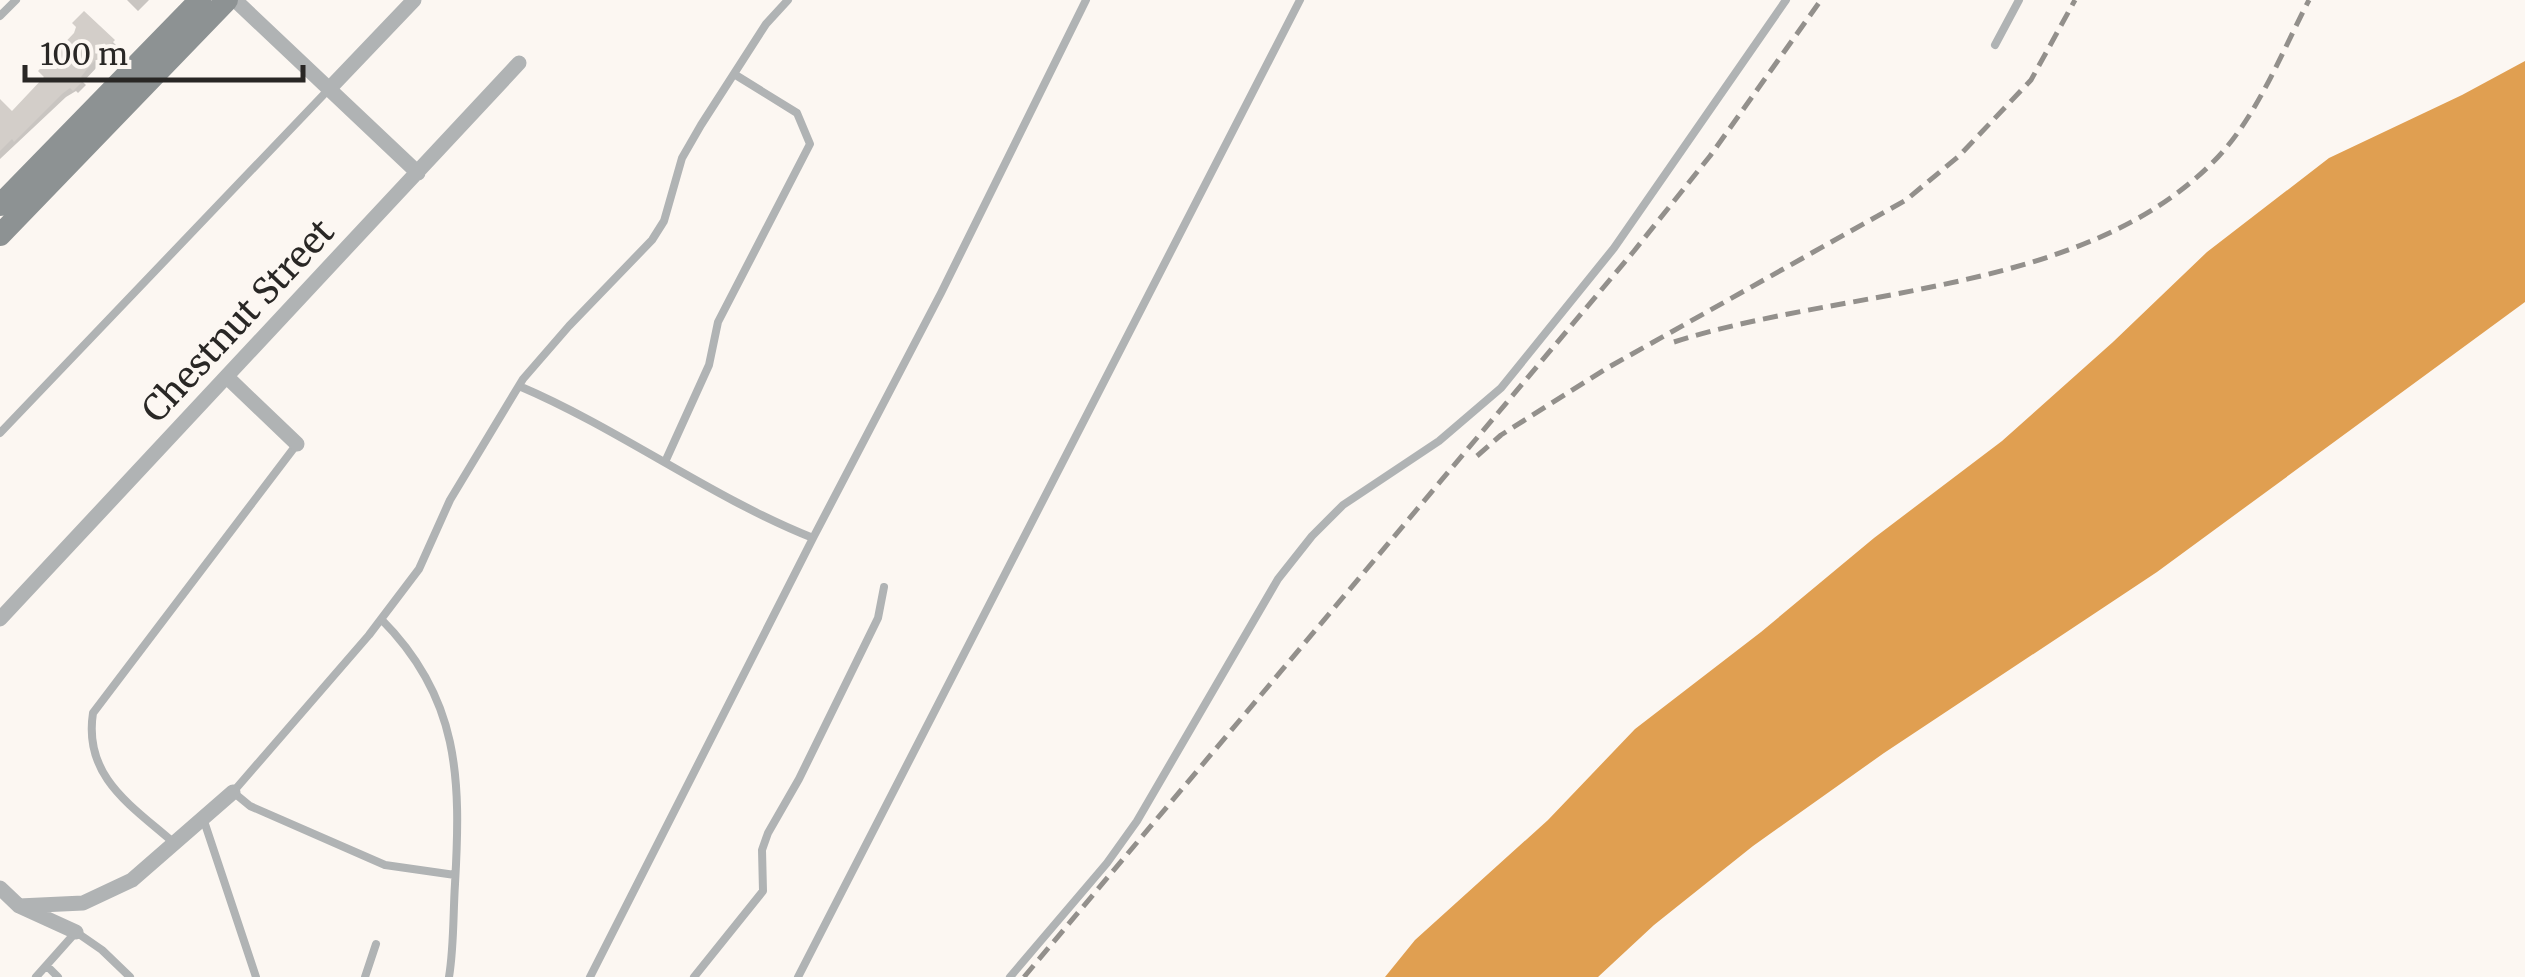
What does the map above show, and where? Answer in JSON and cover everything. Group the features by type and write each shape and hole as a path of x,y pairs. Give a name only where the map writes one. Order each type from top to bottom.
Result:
{"main road":[{"path":"0,205 200,0"},
{"path":"0,236 227,0"}],"street":[{"path":"235,0 418,173"},
{"path":"330,90 414,0"},
{"name":"Chestnut Street","path":"0,620 519,64"},
{"path":"228,376 297,444"},
{"path":"19,906 84,903 132,880 233,792"},
{"path":"0,888 19,906 76,932"}],"lane":[{"path":"0,16 16,0"},
{"path":"455,875 368,858 250,806 233,792 419,569 450,500 518,386 568,326 652,240 664,220 682,158 766,24 788,0"},
{"path":"590,977 942,293 1086,0"},
{"path":"798,977 1300,0"},
{"path":"1010,977 1108,863 1137,821 1289,565 1343,506 1439,441 1501,388 1614,248 1786,0"},
{"path":"1996,45 2019,0"},
{"path":"665,462 709,365 718,322 810,144 797,113 734,74"},
{"path":"0,433 330,90"},
{"path":"518,386 560,404 746,507 813,538"},
{"path":"174,843 107,783 96,756 93,713 297,444"},
{"path":"694,977 763,891 762,850 768,833 799,779 878,618 884,587"},
{"path":"381,619 408,645 424,670 446,720 457,778 448,977"},
{"path":"204,818 256,977"},
{"path":"36,977 76,932 130,977"},
{"path":"365,977 376,944"},
{"path":"46,966 58,977"}],"shaded area":[{"path":"2525,61 2525,302 2157,572 1884,753 1753,846 1654,925 1598,977 1385,977 1415,940 1548,820 1635,729 2002,441 2207,252 2329,158"}],"building":[{"path":"84,11 115,40 88,68 81,77 84,80 73,91 70,88 62,94 0,151 0,99 12,111 44,77 38,71 74,33 76,27 72,23"}],"railway":[{"path":"1024,977 1634,251 1710,156 1821,0"},
{"path":"1477,456 1501,435 1609,367 1906,200 1959,156 2031,80 2075,0"},
{"path":"1674,342 1741,324 1961,281 2033,262 2102,236 2164,202 2218,157 2257,102 2309,0"}]}
